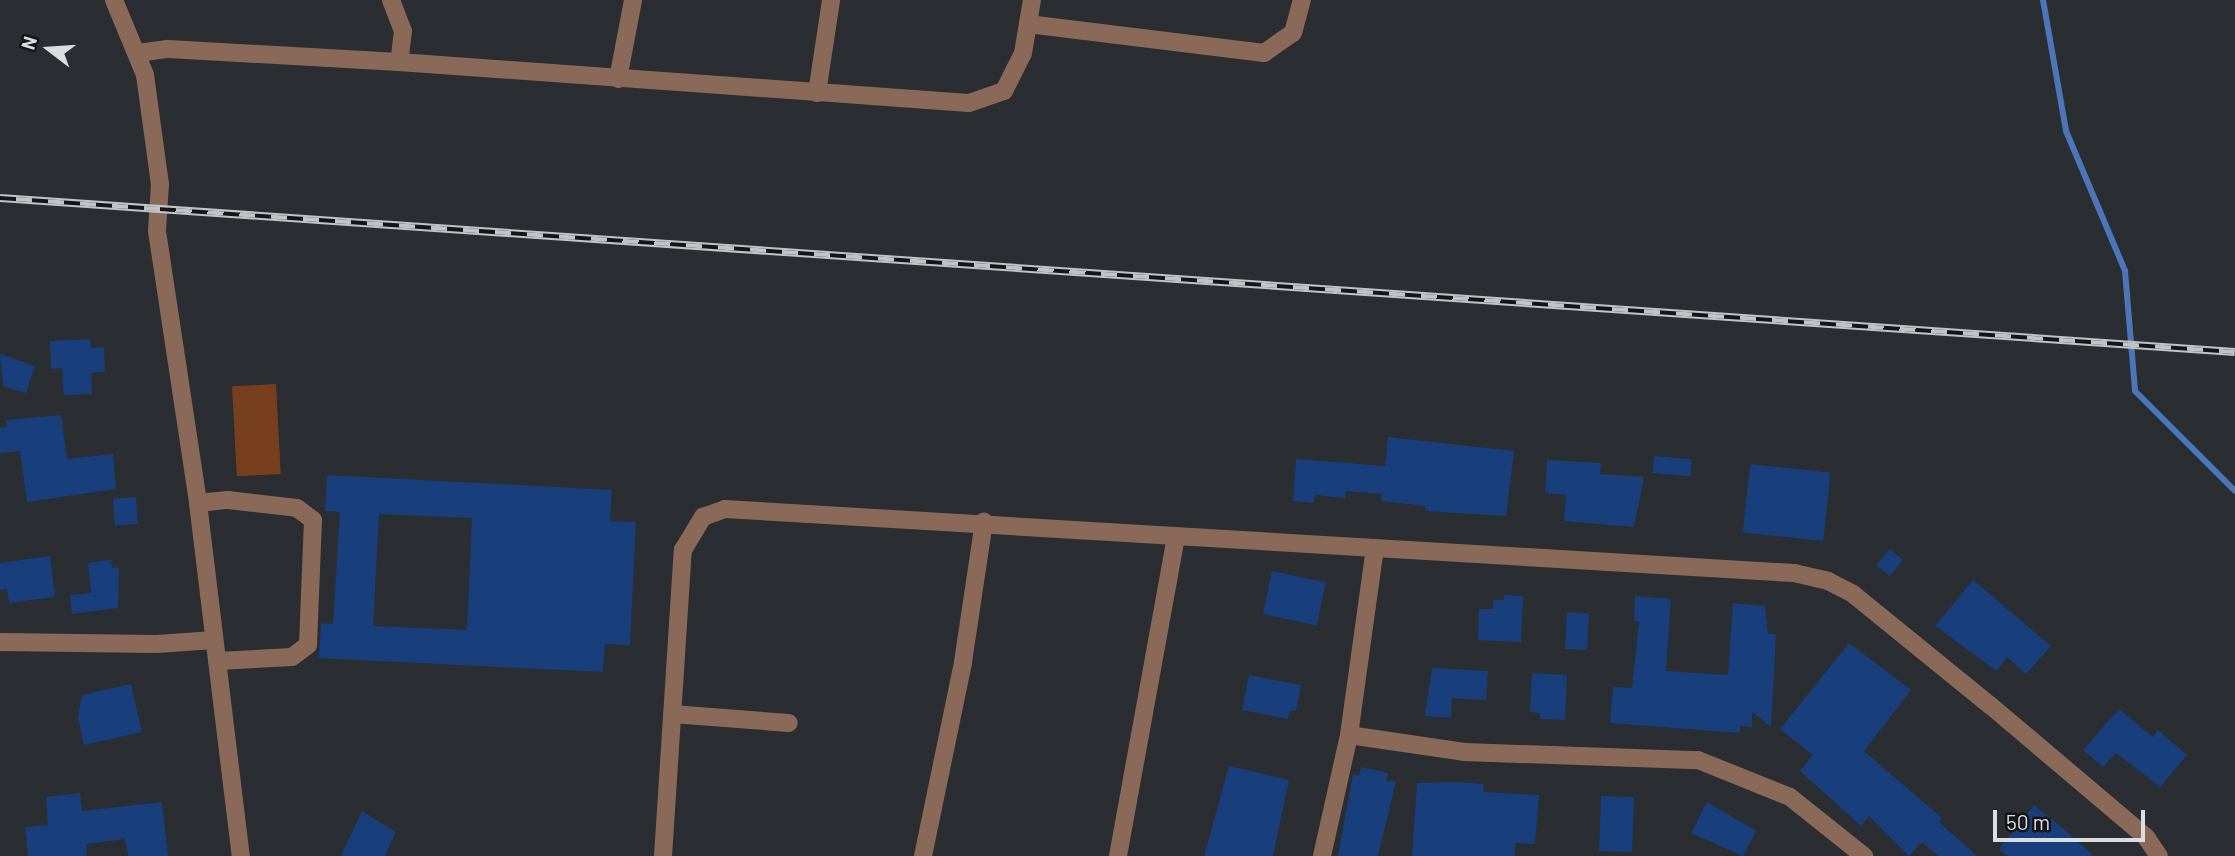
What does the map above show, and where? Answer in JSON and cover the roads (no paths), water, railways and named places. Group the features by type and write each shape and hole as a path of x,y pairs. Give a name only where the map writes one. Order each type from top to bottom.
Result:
{"street":[{"path":"114,0 138,53 160,184 157,231 198,503 241,856"},
{"path":"391,0 402,31 399,62"},
{"path":"618,79 633,0"},
{"path":"817,93 831,0"},
{"path":"138,53 167,49 399,62 969,103 1004,91 1023,54 1032,0"},
{"path":"1028,24 1264,53 1293,33 1302,0"},
{"path":"198,503 228,500 297,508 313,520 308,645 292,657 217,661"},
{"path":"663,856 683,550 703,517 725,509 984,522 1176,537 1794,573 1828,581 1853,594 1991,706 2146,837 2159,856"},
{"path":"923,856 984,522"},
{"path":"1118,856 1176,537"},
{"path":"1322,856 1349,735 1375,548"},
{"path":"0,642 157,645 214,640"},
{"path":"672,714 789,723"},
{"path":"1349,735 1464,752 1698,760 1790,797 1864,856"}],"waterway":[{"path":"2043,0 2066,131 2125,271 2135,391 2235,491"}],"railway":[{"path":"0,198 2235,352"}]}
